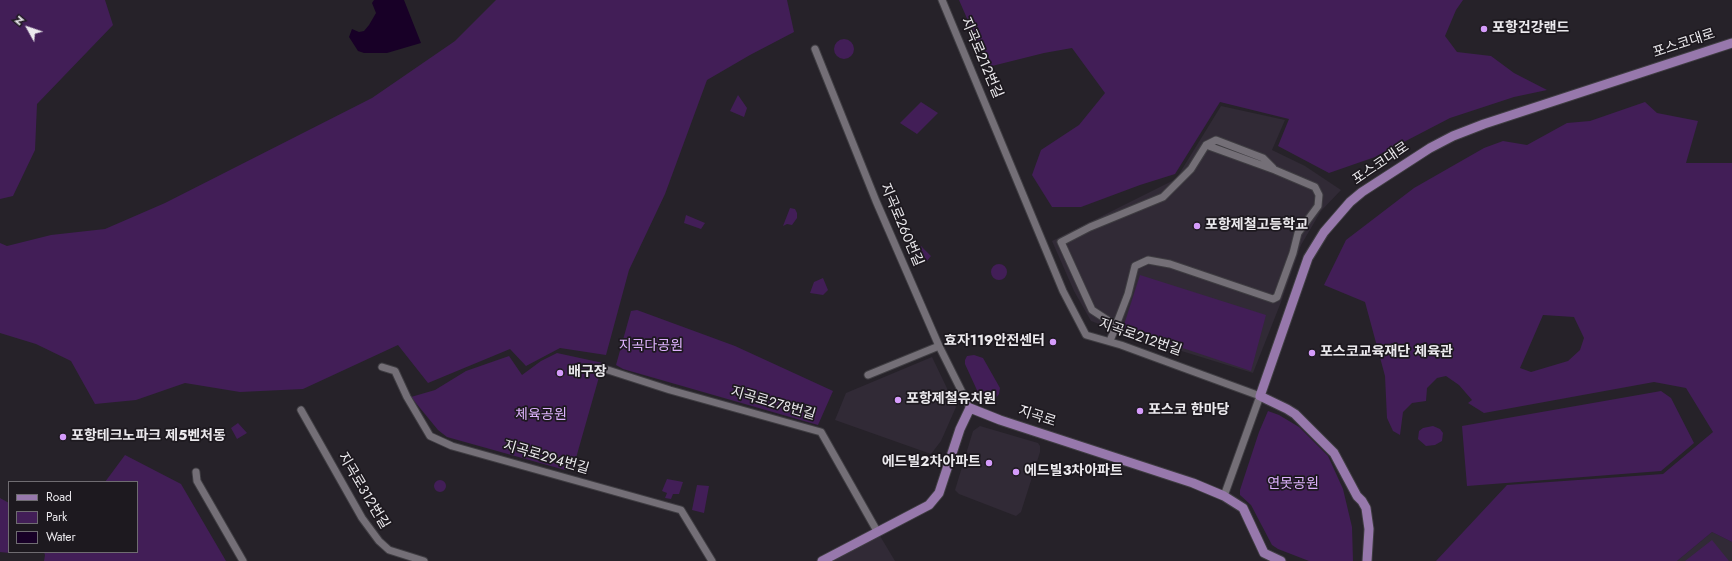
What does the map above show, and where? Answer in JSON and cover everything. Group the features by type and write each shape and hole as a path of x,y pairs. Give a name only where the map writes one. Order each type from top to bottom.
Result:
{"main road":[{"name":"포스코대로","path":"1260,396 1308,258 1319,239 1336,217 1362,192 1430,148 1466,130 1732,43"},
{"name":"지곡로212번길","path":"1260,396 1295,414 1334,453 1357,496 1366,508 1369,529 1367,561"},
{"name":"지곡로","path":"970,408 1000,420 1193,483 1224,496 1243,508 1264,553 1281,561"},
{"path":"822,561 929,505 939,493 960,429 970,408"}],"street":[{"name":"지곡로212번길","path":"942,0 1063,292 1086,335 1110,341 1260,396"},
{"name":"지곡로260번길","path":"815,49 876,201 939,346 970,408"},
{"path":"1110,341 1128,294 1135,266 1148,260 1170,264 1273,299 1277,297 1296,246 1298,233 1318,206 1319,195 1315,187 1275,170 1206,145 1191,169 1163,197 1090,227 1061,242 1092,310 1115,325"},
{"path":"868,375 939,346"},
{"name":"지곡로294번길","path":"382,367 395,372 406,397 430,436 452,446 682,510 712,561"},
{"name":"지곡로278번길","path":"608,370 670,390 822,432 877,531"},
{"name":"포스코대로","path":"1224,496 1260,396"},
{"name":"지곡로312번길","path":"301,410 362,518 379,541 389,550 424,561"},
{"path":"196,472 197,481 243,561"}],"shaded area":[{"name":"포항제철고등학교","path":"1221,106 1285,120 1272,150 1305,166 1341,190 1321,211 1301,245 1281,302 1253,373 1123,333 1091,321 1074,291 1052,241 1176,179"},
{"name":"포항제철유치원","path":"932,357 956,407 941,441 931,454 835,420 846,393"},
{"path":"980,426 1038,443 1040,446 1040,452 1021,512 1016,516 959,494 955,490 973,431"},
{"path":"877,531 895,561 822,561"},
{"path":"1712,532 1732,542 1732,561 1677,561"}],"green space":[{"path":"0,0 105,0 113,25 37,104 35,150 13,196 0,199"},
{"path":"496,0 787,0 794,32 707,80 665,194 629,270 606,355 560,348 526,366 510,349 428,383 398,345 303,389 240,392 185,383 136,400 95,404 71,361 36,344 0,333 0,243 7,246 51,235 105,229 165,203 372,98 455,41"},
{"path":"959,0 1463,0 1456,10 1445,36 1457,52 1491,56 1514,73 1547,90 1514,97 1450,118 1375,157 1329,173 1278,146 1289,119 1220,102 1175,174 1140,185 1081,207 1052,207 1032,175 1041,150 1079,125 1105,93 1072,48 1044,53 988,67"},
{"path":"840,39 848,39 854,45 854,53 848,59 840,59 834,53 834,45"},
{"path":"738,95 747,108 744,117 730,111"},
{"path":"921,102 938,113 917,134 900,123"},
{"path":"1645,102 1657,113 1698,121 1686,163 1732,163 1732,542 1712,532 1677,561 1436,561 1507,485 1663,474 1713,432 1686,388 1654,382 1484,413 1468,403 1472,400 1459,385 1446,376 1437,378 1427,388 1426,401 1412,403 1403,412 1400,435 1393,431 1387,418 1385,376 1365,302 1324,285 1346,240 1414,188 1484,148 1503,141 1527,145 1567,123 1590,121","holes":["1543,315 1574,317 1584,338 1580,350 1568,361 1531,372 1520,368"]},
{"path":"790,208 795,209 797,218 792,225 787,224 783,226"},
{"path":"686,215 705,223 701,229 684,223"},
{"path":"921,246 931,256 927,261 916,251"},
{"path":"999,264 1005,266 1007,272 1005,278 999,280 993,278 991,272 993,266"},
{"path":"1140,275 1266,315 1251,371 1123,328"},
{"path":"823,278 828,290 823,295 810,293 814,282"},
{"name":"지곡다공원","path":"637,310 735,346 833,391 818,425 623,369 616,365 631,311"},
{"name":"체육공원","path":"557,353 603,363 574,465 569,470 447,437 438,430 411,397 435,390 466,371 509,356 522,375 541,361"},
{"path":"974,355 983,358 1000,388 999,394 993,402 981,399 965,364 967,356"},
{"path":"1661,391 1671,398 1694,443 1661,471 1467,486 1462,426"},
{"name":"연못공원","path":"1268,411 1279,415 1299,427 1328,456 1343,489 1352,527 1353,561 1309,561 1278,549 1272,545 1251,505 1240,495 1240,490 1259,432"},
{"path":"238,423 247,433 237,439 231,428"},
{"path":"1433,426 1440,429 1443,433 1442,441 1435,445 1426,446 1418,439 1419,431 1423,428"},
{"path":"125,455 181,484 226,561 44,561 44,553 138,553 138,481 106,481"},
{"path":"667,479 683,482 679,494 673,494 671,499 665,498 667,493 662,491"},
{"path":"442,480 445,481 445,491 438,492 435,491 434,484 435,481"},
{"path":"697,485 709,486 704,513 692,510"},
{"path":"0,498 8,502 8,553 0,552"},
{"path":"1712,540 1729,561 1685,561"}],"water":[{"path":"374,0 404,0 421,43 387,53 364,53 358,51 349,37 352,29 359,32 364,31 369,25 376,13 372,3"}],"place":[{"name":"포항건강랜드","path":"1484,29"},
{"name":"포항제철고등학교","path":"1197,226"},
{"name":"효자119안전센터","path":"1053,342"},
{"name":"포스코교육재단 체육관","path":"1312,353"},
{"name":"배구장","path":"560,373"},
{"name":"포항제철유치원","path":"898,400"},
{"name":"포스코 한마당","path":"1140,411"},
{"name":"포항테크노파크 제5벤처동","path":"63,437"},
{"name":"에드빌2차아파트","path":"989,463"},
{"name":"에드빌3차아파트","path":"1016,472"}]}
